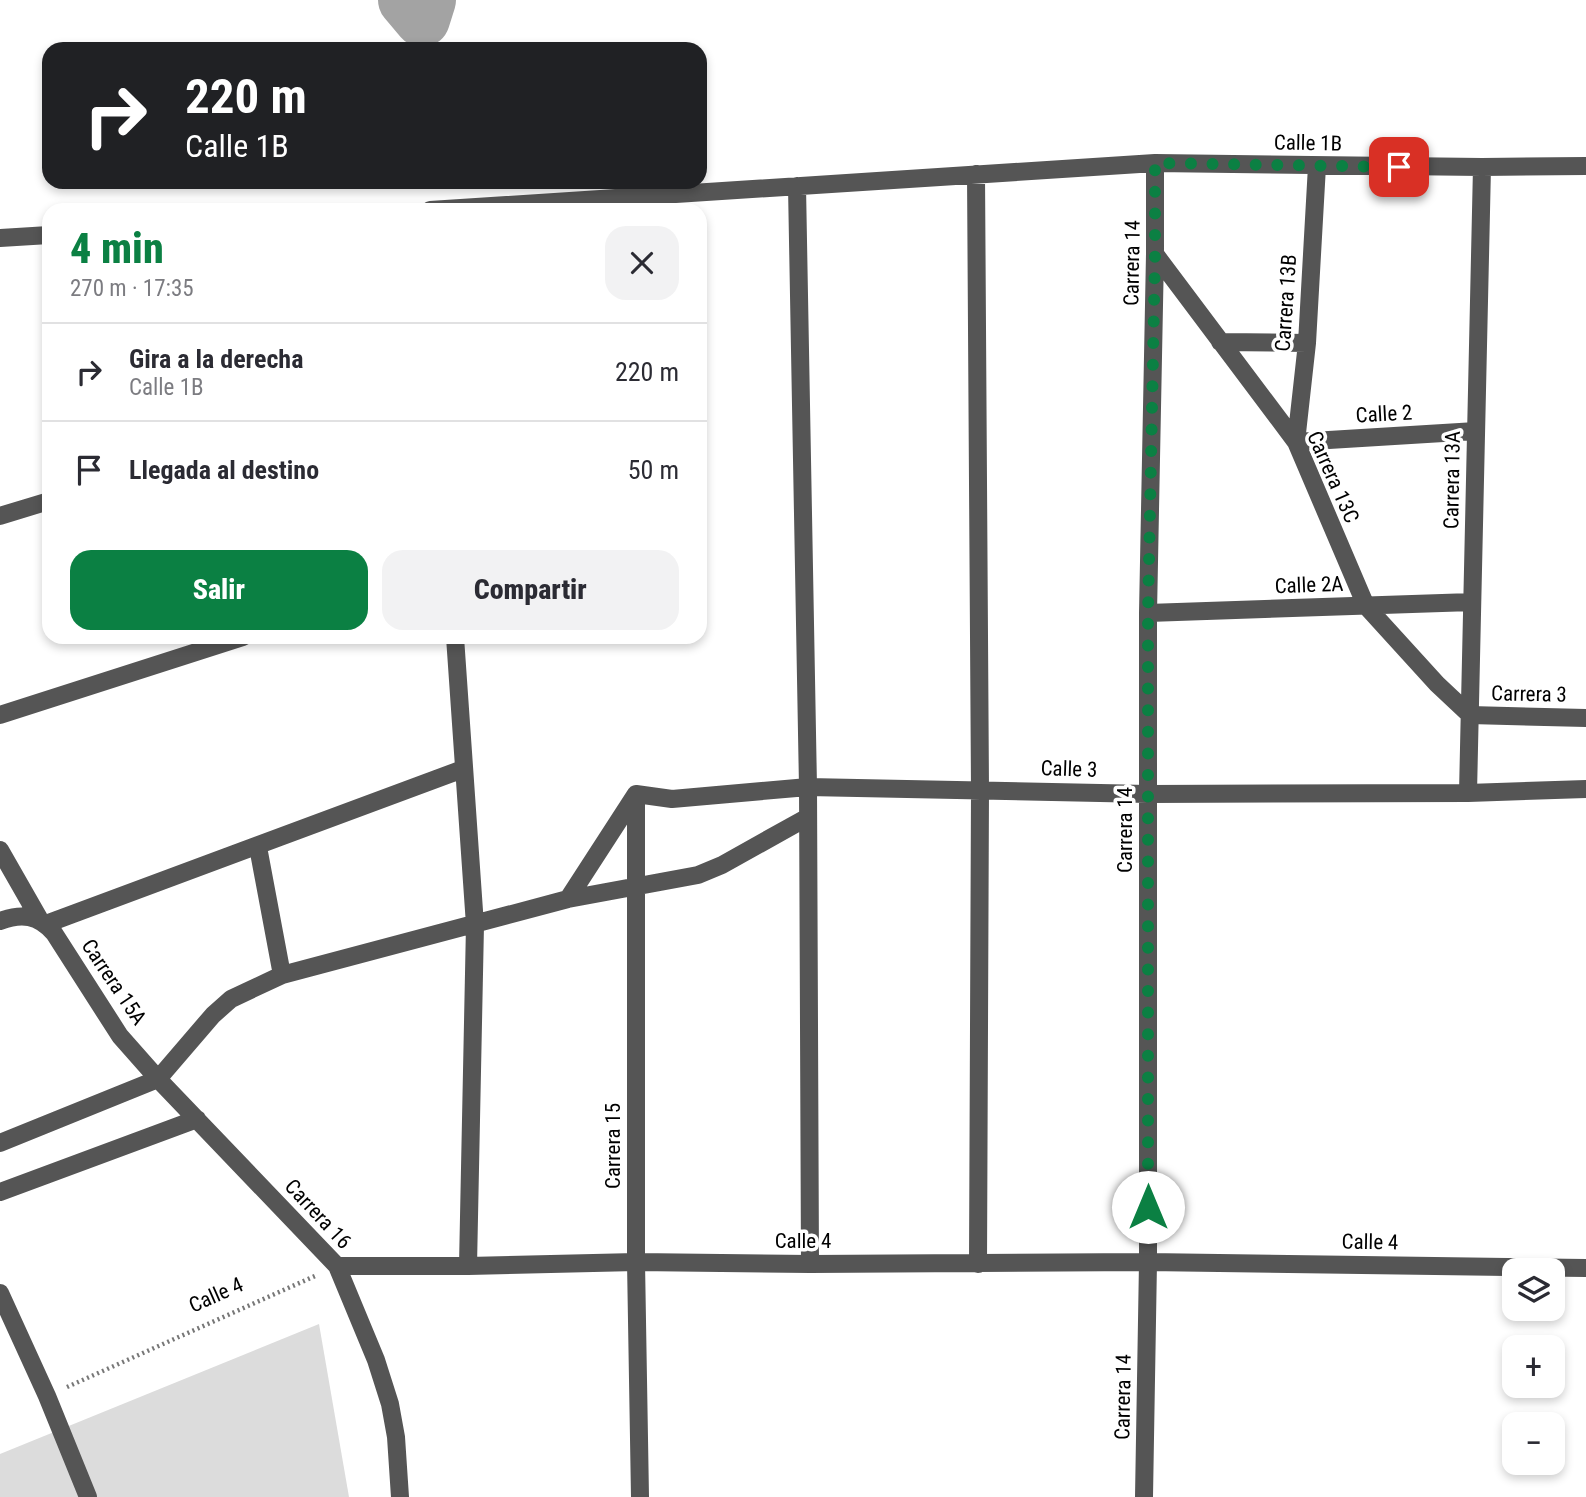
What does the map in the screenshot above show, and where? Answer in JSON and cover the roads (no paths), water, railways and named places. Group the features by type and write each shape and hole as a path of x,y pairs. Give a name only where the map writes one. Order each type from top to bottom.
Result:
{"street":[{"name":"Calle 1B","path":"537,203 1155,163 1586,166"},
{"name":"Carrera 14","path":"1144,1497 1148,1262 1148,613 1155,163"},
{"name":"Carrera 13B","path":"1296,442 1307,343 1317,166"},
{"name":"Carrera 13A","path":"1468,793 1482,167"},
{"path":"976,174 980,790 978,1264"},
{"path":"797,186 808,787 810,1264"},
{"path":"0,238 42,235"},
{"name":"Carrera 13C","path":"1155,254 1296,442 1366,606 1437,684 1470,715"},
{"path":"1220,342 1307,343"},
{"name":"Calle 2","path":"1296,442 1476,431"},
{"path":"0,516 42,503"},
{"name":"Calle 2A","path":"1148,613 1472,602"},
{"path":"0,715 221,644"},
{"path":"455,644 475,925 468,1266"},
{"name":"Carrera 3","path":"1470,715 1586,718"},
{"path":"0,921 16,916 38,920 258,847 463,769"},
{"name":"Calle 3","path":"636,794 672,799 808,787 1148,794 1468,793 1586,789"},
{"path":"568,899 636,794"},
{"name":"Carrera 15","path":"636,794 636,1262 640,1497"},
{"path":"0,1143 158,1079 213,1015 232,999 282,975 568,899 698,875 722,865 808,817"},
{"path":"258,847 282,975"},
{"name":"Carrera 15A","path":"0,850 38,920 54,933 120,1036 158,1079"},
{"name":"Carrera 16","path":"158,1079 337,1266 376,1360 390,1404 396,1437 400,1497"},
{"path":"0,1192 197,1119"},
{"name":"Calle 4","path":"337,1266 636,1262 1148,1262 1586,1268"},
{"path":"0,1293 47,1396 88,1497"}],"waterway":[{"path":"406,0 422,19 428,0"}]}
